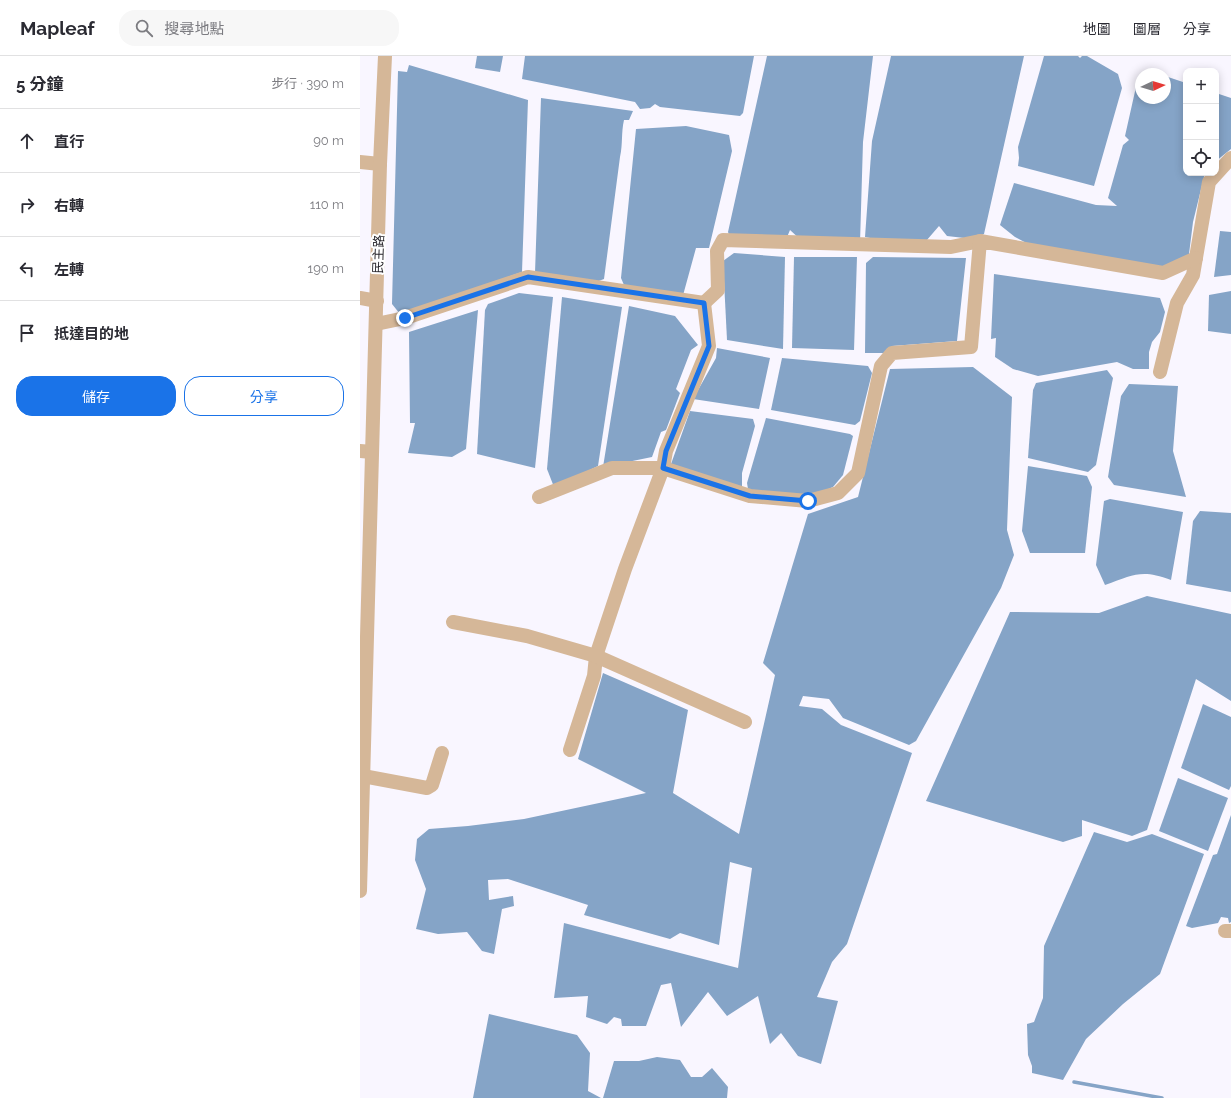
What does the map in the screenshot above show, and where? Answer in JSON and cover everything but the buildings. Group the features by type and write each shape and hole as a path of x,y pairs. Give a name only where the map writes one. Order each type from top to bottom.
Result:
{"street":[{"name":"民主路","path":"360,891 363,776 366,452 376,324 380,164 385,56"},
{"path":"1160,372 1177,303 1194,275 1209,182 1231,158"},
{"path":"360,162 380,164"},
{"path":"704,303 718,290 717,251 723,240 951,247 980,242 1163,273 1196,258"},
{"path":"539,497 612,468 663,468 750,496 808,501 838,493 858,473 881,366 892,353 971,348 980,242"},
{"path":"376,324 405,318 528,277 704,303"},
{"path":"360,298 376,301"},
{"path":"570,750 594,676 596,656 625,569 663,468 666,451 709,346 704,303"},
{"path":"452,622 527,636 596,656 745,722"},
{"path":"363,776 427,788 432,785 442,753"}],"water":[{"path":"477,56 503,56 500,72 475,68"},
{"path":"525,56 754,56 743,113 740,116 660,107 655,104 650,108 640,109 635,102 522,79"},
{"path":"767,56 873,56 863,142 860,243 802,241 790,230 785,242 731,239 728,232"},
{"path":"891,56 1024,56 984,234 973,239 947,236 939,226 920,248 865,237 872,141"},
{"path":"1044,56 1078,56 1080,58 1082,56 1087,56 1118,74 1122,88 1094,186 1018,166 1018,147"},
{"path":"409,65 528,100 522,272 400,314 392,304 398,71 407,72"},
{"path":"1171,78 1183,82 1183,176 1204,176 1193,222 1188,262 1164,274 1032,246 1015,237 1000,225 1014,183 1096,205 1117,206 1108,198 1123,145 1129,140 1125,136 1135,91 1135,104 1171,104"},
{"path":"1219,94 1231,98 1231,149 1219,159"},
{"path":"541,98 633,111 629,120 624,120 623,125 621,152 604,279 596,282 535,273"},
{"path":"686,126 729,135 732,151 709,248 696,248 682,299 624,285 621,278 636,129"},
{"path":"1220,231 1231,232 1231,275 1214,277"},
{"path":"734,253 785,257 783,349 727,340 723,261"},
{"path":"794,257 857,257 854,350 792,348"},
{"path":"873,257 966,258 957,341 892,346 884,353 865,353 866,263"},
{"path":"994,274 1160,298 1165,312 1160,332 1152,342 1149,352 1149,369 1133,369 1117,362 1038,376 1013,369 995,357 996,338 991,339"},
{"path":"1231,291 1231,334 1208,331 1209,295"},
{"path":"519,293 553,297 535,468 477,454 485,310 488,304"},
{"path":"562,297 622,307 598,466 554,487 547,469"},
{"path":"629,306 675,316 698,345 691,350 676,389 680,393 666,430 661,432 652,457 603,467"},
{"path":"478,310 466,449 452,457 408,453 415,423 410,423 409,332"},
{"path":"717,348 770,358 759,409 693,399 716,358"},
{"path":"782,358 868,366 872,373 860,421 855,425 771,410"},
{"path":"973,367 1012,397 1007,530 1014,555 1001,588 916,741 909,745 843,718 829,699 803,696 799,706 822,709 841,725 912,753 847,944 832,962 817,997 838,1001 821,1064 798,1056 781,1033 770,1044 758,996 727,1016 708,992 681,1027 671,983 661,985 646,1026 622,1026 621,1019 614,1017 607,1024 586,1017 588,996 554,998 564,923 738,968 752,868 730,862 719,945 680,933 670,939 584,915 588,905 508,879 488,880 489,900 513,896 514,906 502,909 494,954 482,951 467,932 438,934 416,929 426,889 415,860 417,839 429,829 524,819 646,793 578,759 603,673 688,710 673,793 739,834 775,675 763,663 808,514 858,497 890,369"},
{"path":"1107,370 1113,378 1096,465 1088,472 1028,458 1033,390 1036,383"},
{"path":"1129,384 1178,386 1173,451 1186,497 1114,485 1108,477 1121,396"},
{"path":"690,411 753,419 755,426 742,473 742,486 737,489 671,464"},
{"path":"766,418 850,434 853,436 843,475 833,487 817,494 749,495 747,483"},
{"path":"1028,466 1087,476 1092,487 1085,553 1030,553 1022,531"},
{"path":"1110,499 1183,512 1171,580 1145,574 1123,578 1105,585 1096,565 1104,501"},
{"path":"1200,511 1231,513 1231,592 1186,584 1193,521"},
{"path":"1147,596 1231,614 1231,701 1196,679 1147,830 1132,836 1082,820 1082,836 1063,842 926,801 1010,612 1099,613"},
{"path":"1203,704 1231,717 1231,786 1229,790 1181,768"},
{"path":"1178,778 1228,798 1208,851 1159,831"},
{"path":"1231,815 1231,922 1229,923 1228,918 1221,917 1218,923 1192,928 1186,926 1213,855 1217,854"},
{"path":"1094,832 1127,842 1152,834 1204,854 1160,974 1123,1004 1086,1039 1063,1080 1032,1073 1032,1066 1028,1055 1027,1024 1034,1022 1043,998 1044,946"},
{"path":"489,1014 577,1035 590,1053 588,1091 601,1098 473,1098"},
{"path":"657,1057 680,1060 691,1077 702,1077 712,1068 728,1087 727,1098 603,1098 614,1061 639,1061"}],"waterway":[{"path":"1074,1082 1162,1098"}],"route":[{"path":"405,318 528,277 704,303 709,346 666,451 663,468 750,496 808,501"}]}
